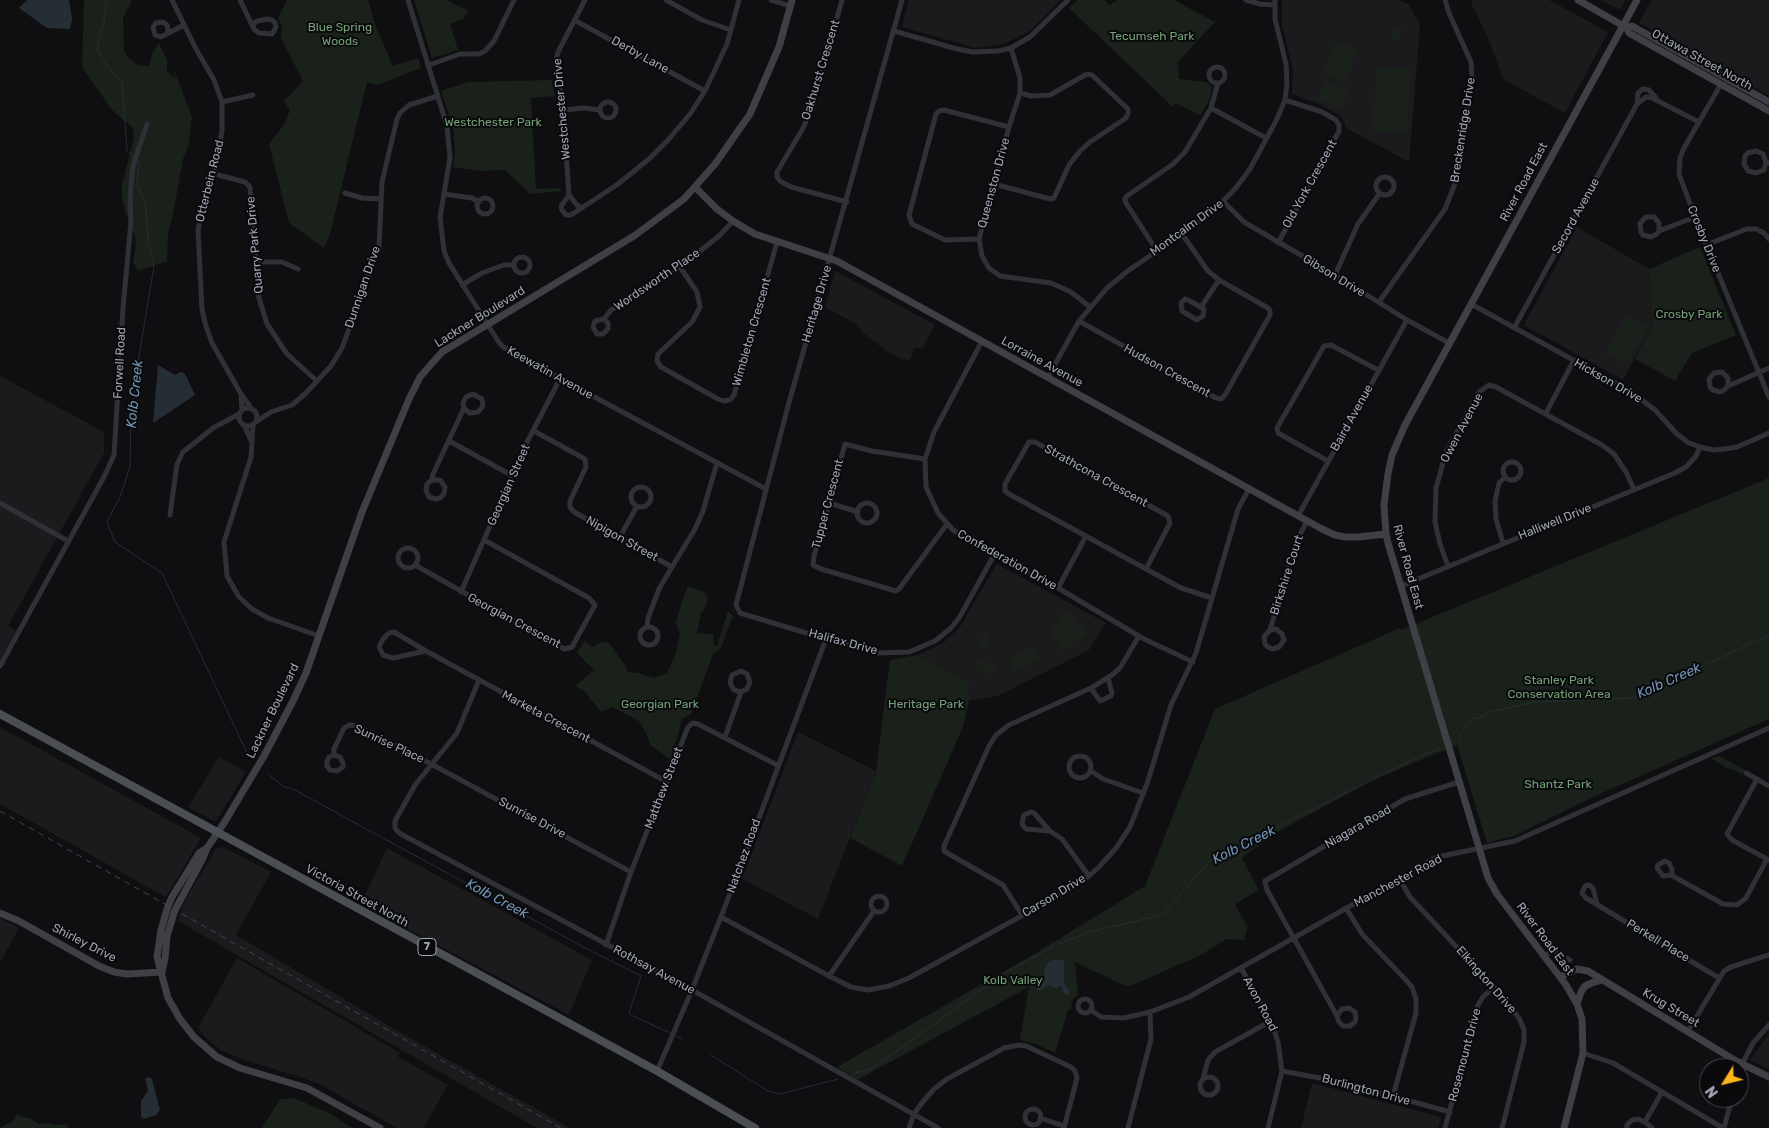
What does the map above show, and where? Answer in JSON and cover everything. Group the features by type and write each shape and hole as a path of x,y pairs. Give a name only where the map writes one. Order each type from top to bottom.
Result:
{"main road":[{"name":"Victoria Street North","path":"0,714 656,1072 755,1128"}],"street":[{"name":"Otterbein Road","path":"172,0 214,80 222,102 222,131 214,174 198,230 202,309 212,343 241,394 253,409"},
{"path":"240,0 252,25"},
{"name":"Keewatin Avenue","path":"408,0 448,126 450,158 440,217 441,241 449,263 486,325 504,347 766,490"},
{"path":"429,65 460,54 479,54 485,51 494,41 514,0"},
{"name":"Westchester Drive","path":"585,0 558,52 556,61 569,195 561,206 566,215 571,216 618,184 649,159 679,127 705,91 727,44 739,0"},
{"path":"666,0 702,20 731,30"},
{"path":"771,0 791,3"},
{"name":"Oakhurst Crescent","path":"842,0 812,109 777,172 777,177 780,181 791,187 847,202"},
{"name":"Heritage Drive","path":"737,609 736,605 791,396 847,202 902,0"},
{"path":"894,31 973,52 1011,48 1036,32 1068,0"},
{"path":"1246,0 1260,4 1275,3"},
{"name":"Breckenridge Drive","path":"1378,302 1445,208 1456,181 1472,77 1471,62 1445,0"},
{"name":"Ottawa Street North","path":"1578,0 1625,26 1632,26 1769,102"},
{"name":"River Road East","path":"1564,1128 1583,1053 1582,1019 1577,1004 1560,977 1496,894 1488,878 1386,534 1385,490 1392,455 1405,425 1625,26 1637,0"},
{"name":"Lackner Boulevard","path":"380,1128 307,1088 240,1068 217,1057 194,1037 180,1019 168,998 157,957 161,930 168,906 199,853 207,848 257,769 306,673 362,512 420,377 442,352 634,236 684,199 729,145 750,114 780,47 791,3"},
{"name":"Montcalm Drive","path":"1048,377 1079,322 1107,288 1125,273 1210,214 1224,202 1250,169 1285,100 1287,83 1286,64 1277,30 1275,3"},
{"name":"Derby Lane","path":"574,20 705,91"},
{"path":"168,32 184,24"},
{"name":"Ottawa Street North","path":"1625,26 1629,33 1769,111"},
{"name":"Queenston Drive","path":"1011,48 1020,78 1020,93 1009,126 979,239 982,256 989,268 995,273 1006,277 1051,283 1071,292 1090,307"},
{"path":"994,184 1050,199 1054,198 1069,165 1080,151 1126,118 1128,114 1128,109 1089,74 1050,95 1032,96 1020,93"},
{"path":"1157,251 1125,200 1127,196 1173,164 1185,152 1212,108 1218,83"},
{"name":"Crosby Drive","path":"1721,84 1684,148 1678,174 1769,397"},
{"name":"Secord Avenue","path":"1514,328 1637,104 1638,93 1643,89 1649,90 1656,99 1699,122"},
{"path":"222,102 253,95"},
{"name":"Dunnigan Drive","path":"255,424 271,412 292,405 305,394 330,366 342,348 379,248 384,172 397,119 400,113 409,106 438,96"},
{"path":"1637,104 1646,97 1656,99"},
{"name":"Old York Crescent","path":"1278,243 1339,131 1339,125 1336,120 1322,112 1285,100"},
{"path":"562,110 584,108 600,110"},
{"path":"1212,108 1266,138"},
{"path":"979,239 945,240 912,224 908,215 936,114 939,110 1009,126"},
{"name":"Forwell Road","path":"0,666 105,475 114,455 123,308 131,221 130,198 134,162 147,124"},
{"path":"1752,151 1763,154 1768,162 1764,170 1756,173 1748,171 1744,164 1746,156 1752,151"},
{"name":"Quarry Park Drive","path":"214,174 245,182 250,187 259,298 267,324 286,354 317,381"},
{"name":"Lorraine Avenue","path":"695,187 733,222 755,234 831,258 1307,521 1335,535 1345,537 1386,534"},
{"path":"345,193 362,198 381,199"},
{"path":"1335,275 1358,224 1380,193"},
{"path":"444,194 472,198 479,202"},
{"path":"569,195 582,208"},
{"name":"Gibson Drive","path":"1224,202 1244,222 1335,275 1406,320 1449,343"},
{"path":"1660,231 1660,223 1654,217 1646,217 1640,223 1641,232 1647,237 1654,236 1660,231 1695,217"},
{"name":"Wordsworth Place","path":"604,319 611,310 680,267 719,236 733,222"},
{"path":"1706,245 1747,229 1764,233 1769,239"},
{"name":"Hudson Crescent","path":"1079,322 1216,398 1221,398 1225,395 1270,315 1270,311 1268,308 1219,280 1208,270 1182,234"},
{"name":"Wimbleton Crescent","path":"680,267 697,292 700,308 692,322 658,354 657,361 661,367 718,400 730,400 734,395 777,242"},
{"path":"257,262 282,262 298,269"},
{"path":"462,284 482,273 504,265 514,265"},
{"path":"1201,307 1219,280"},
{"path":"1186,300 1201,307 1204,309 1203,316 1197,320 1182,311 1180,307 1181,303 1186,300"},
{"name":"Hickson Drive","path":"1471,304 1635,394 1655,410 1677,434 1689,443 1713,450 1725,449 1769,433"},
{"name":"Baird Avenue","path":"1298,516 1406,320"},
{"name":"Confederation Drive","path":"982,341 934,432 925,459 926,487 938,513 953,530 994,555 1058,588 1139,636 1193,662"},
{"path":"1328,461 1278,433 1277,428 1288,407 1324,346 1330,345 1378,370"},
{"path":"1546,413 1574,360"},
{"path":"1728,386 1728,378 1722,372 1714,373 1709,379 1710,387 1716,392 1723,391 1728,386 1769,368"},
{"name":"Georgian Street","path":"461,592 526,444 560,379"},
{"name":"Owen Avenue","path":"1448,566 1435,522 1436,488 1446,452 1479,392 1489,385 1546,413 1602,445 1614,454 1634,489"},
{"name":"Otterbein Road","path":"241,394 240,412 243,425 252,443"},
{"path":"432,480 433,474 464,408"},
{"path":"170,515 177,464 183,452 213,428 240,412 253,409 257,416 251,457 224,542 227,576 239,597 252,609 268,618 319,636"},
{"name":"Dunnigan Drive","path":"253,409 271,412"},
{"path":"226,422 243,425 255,424"},
{"name":"Nipigon Street","path":"534,431 585,460 586,467 570,502 570,507 574,512 672,567 703,511 717,463"},
{"path":"449,440 513,476"},
{"name":"Strathcona Crescent","path":"1146,569 1170,523 1168,516 1035,442 1029,442 1005,484 1005,490 1009,494 1180,588 1212,598"},
{"name":"Tupper Crescent","path":"925,459 872,451 845,444 814,556 814,565 821,570 892,591 899,589 947,524"},
{"name":"Halliwell Drive","path":"1401,586 1686,467 1696,456 1700,447"},
{"path":"1503,543 1496,519 1495,501 1499,484 1505,477"},
{"name":"Carson Drive","path":"721,917 851,987 868,990 889,986 909,978 1089,876 1116,848 1130,828 1171,705 1193,662 1238,509 1249,489"},
{"path":"0,503 68,541"},
{"path":"829,503 858,512"},
{"path":"620,537 637,506"},
{"name":"Birkshire Court","path":"1270,630 1296,542 1307,521"},
{"path":"1058,588 1086,536"},
{"name":"Georgian Crescent","path":"461,592 564,648 572,646 595,605 589,598 484,540"},
{"path":"415,566 418,559 416,552 409,548 402,549 398,557 400,564 406,568 415,566 461,592"},
{"name":"Halifax Drive","path":"737,609 740,613 826,639 879,653 899,654 922,647 943,635 959,618 994,555"},
{"path":"647,627 648,618 659,589 672,567"},
{"name":"Marketa Crescent","path":"426,651 393,658 383,655 379,647 383,639 389,633 394,632 667,782"},
{"path":"1022,915 1003,885 944,851 944,846 989,746 996,735 1009,725 1091,688 1108,678 1120,668 1139,636"},
{"name":"Natchez Road","path":"656,1072 674,1034 721,917 826,639"},
{"path":"725,737 741,692 747,689 750,682 747,674 741,672 732,675 730,683 734,690 741,692"},
{"path":"1091,688 1100,700 1111,696 1108,678"},
{"path":"433,765 457,733 479,680"},
{"name":"Matthew Street","path":"606,944 631,872 688,727 693,723 698,724 777,765"},
{"name":"Sunrise Place","path":"334,755 334,749 344,728 353,725 433,765"},
{"name":"Manchester Road","path":"1091,1010 1101,1017 1124,1018 1150,1012 1189,997 1437,857 1515,841 1769,728"},
{"path":"1091,771 1086,777 1077,778 1071,773 1070,765 1074,758 1083,757 1090,762 1091,771 1103,779 1143,793"},
{"name":"Rothsay Avenue","path":"433,765 415,785 395,821 395,828 399,833 692,990 938,1128"},
{"name":"Sunrise Drive","path":"433,765 631,872"},
{"path":"1746,773 1769,786"},
{"path":"1672,875 1723,904 1737,905 1746,898 1768,860 1732,840 1727,834 1757,779"},
{"name":"Niagara Road","path":"1294,938 1265,884 1267,879 1405,799 1459,782"},
{"path":"1050,831 1026,829 1022,824 1024,815 1031,812 1034,813 1050,831 1062,839 1089,876"},
{"name":"Elkington Drive","path":"1399,878 1410,897 1494,987 1519,1018 1524,1030 1524,1042 1502,1128"},
{"name":"Perkell Place","path":"1597,904 1719,978"},
{"path":"1346,908 1362,934 1412,987 1416,998 1416,1013 1393,1096"},
{"path":"829,976 874,910"},
{"name":"Shirley Drive","path":"0,913 19,921 98,966 114,972 127,974 162,972"},
{"path":"1294,938 1337,1016"},
{"path":"1544,956 1553,950 1570,960"},
{"path":"1688,1031 1724,971 1730,967 1769,955"},
{"name":"Avon Road","path":"1241,968 1271,1020 1278,1042 1282,1071 1268,1128"},
{"name":"Krug Street","path":"1560,977 1572,970 1582,969 1688,1031 1727,1058"},
{"path":"1577,1004 1585,986 1602,980"},
{"name":"Rosemount Drive","path":"1445,1128 1478,1005 1487,992 1494,987"},
{"path":"1128,1128 1151,1039 1150,1012"},
{"path":"1202,1079 1208,1060 1215,1052 1271,1020"},
{"path":"1745,1058 1753,1043 1769,1025"},
{"path":"909,1128 914,1114 934,1089 947,1079 1004,1048 1020,1045 1071,1067 1075,1071 1077,1078 1064,1127 1040,1118"},
{"path":"1583,1053 1613,1063 1723,1128 1729,1108"},
{"name":"Krug Street","path":"1749,1070 1769,1077"},
{"name":"Burlington Drive","path":"1282,1071 1330,1080 1450,1112"},
{"path":"1645,1122 1662,1092"},
{"path":"1627,1128 1627,1125 1632,1120 1638,1119 1652,1128"}],"shaded area":[{"path":"27,0 69,0 72,19 70,29 47,28 19,8"},
{"path":"909,0 1061,0 1030,31 1004,44 976,48 902,27"},
{"path":"1282,0 1399,0 1409,5 1420,25 1409,162 1346,128 1344,120 1338,114 1319,104 1292,94 1293,70 1282,25"},
{"path":"1472,0 1549,0 1608,32 1565,113 1503,79 1489,40 1471,3"},
{"path":"1601,0 1625,0 1620,10"},
{"path":"1652,0 1769,0 1769,96 1639,23"},
{"path":"1577,227 1649,269 1653,324 1623,380 1524,325"},
{"path":"835,271 935,325 922,349 914,348 910,360 899,358 885,350 862,332 858,325 825,307"},
{"path":"158,365 175,375 181,372 185,374 195,395 153,423"},
{"path":"0,376 104,432 104,453 8,626 16,631 0,659"},
{"path":"997,564 1106,623 1089,650 1000,695 969,701 970,683 918,655 943,643 960,627"},
{"path":"0,727 201,838 166,897 0,804"},
{"path":"798,732 876,771 818,919 742,879"},
{"path":"219,757 246,772 216,821 188,807"},
{"path":"223,847 271,872 236,935 403,1034 570,1128 537,1128 178,921 183,904 214,852 217,848"},
{"path":"387,848 592,960 569,1015 361,904"},
{"path":"0,918 19,928 0,963"},
{"path":"237,958 400,1053 398,1057 448,1085 423,1128 397,1128 319,1084 239,1058 221,1050 207,1039 198,1028"},
{"path":"1055,959 1064,961 1064,983 1070,992 1068,995 1063,992 1061,986 1056,988 1048,985 1040,991 1036,988 1037,984 1045,980 1044,969 1048,963"},
{"path":"1769,1034 1769,1069 1750,1060"},
{"path":"149,1077 152,1079 160,1110 156,1115 144,1119 141,1117 141,1101 148,1091 145,1078"},
{"path":"1312,1083 1441,1117 1438,1128 1301,1128"}],"green space":[{"path":"84,0 132,0 123,18 124,49 127,57 138,65 149,66 152,54 159,43 167,60 167,71 176,79 170,59 192,117 188,147 183,159 168,233 167,261 138,271 133,262 136,244 135,236 122,198 122,184 134,138 132,127 112,110 82,67"},
{"name":"Blue Spring Woods","path":"287,0 368,0 376,27 393,66 418,58 421,68 377,85 367,82 330,234 324,248 289,223 269,144 285,123 290,110 284,101 303,81 281,38 282,27 278,18"},
{"path":"414,0 447,0 468,11 463,19 450,24 458,50 432,58"},
{"name":"Tecumseh Park","path":"1078,0 1105,0 1110,5 1117,0 1174,0 1215,22 1178,62 1179,79 1206,82 1212,87 1209,101 1200,115 1176,103 1173,107 1069,8"},
{"path":"1398,25 1401,27 1400,37 1395,40 1392,39 1391,33"},
{"path":"1335,41 1357,49 1346,82 1324,74"},
{"path":"1377,67 1411,69 1406,134 1372,132"},
{"name":"Westchester Park","path":"552,80 555,96 531,98 536,189 560,188 561,191 530,194 505,170 480,171 453,167 455,151 453,127 441,91 468,82"},
{"path":"1324,80 1349,90 1340,109 1318,100"},
{"name":"Crosby Park","path":"1700,247 1736,335 1692,353 1675,381 1635,359 1653,324 1649,269"},
{"path":"1626,316 1647,327 1627,364 1606,353"},
{"name":"Stanley Park Conservation Area","path":"1769,478 1769,719 1593,797 1514,836 1487,843 1457,745 1373,780 1272,835 1242,858 1259,890 1235,904 1248,927 1244,940 1227,939 1199,956 1130,986 1123,985 1075,962 1078,994 1072,1001 1071,1009 1068,1010 1055,1053 1036,1044 1020,1040 1029,987 857,1080 837,1067 1031,956 1145,886 1215,709 1400,628 1401,630"},
{"name":"Georgian Park","path":"688,586 704,592 708,599 701,613 697,633 713,634 714,645 717,646 728,611 734,617 731,620 721,648 713,654 691,714 682,719 671,760 650,745 639,721 612,707 601,712 584,691 575,686 594,670 577,653 585,641 592,647 601,642 609,643 628,672 654,678 667,673 675,656 680,633 676,623"},
{"path":"1069,610 1087,634 1063,650 1051,633 1059,618"},
{"path":"987,631 990,643 985,650 981,644 981,637"},
{"path":"1033,647 1040,659 1015,672 1009,659"},
{"name":"Heritage Park","path":"918,655 970,683 969,701 963,727 902,866 850,838 876,771 890,660"},
{"path":"978,660 995,665 992,674 976,669"},
{"path":"1719,756 1745,770 1742,774 1728,769 1711,758"},
{"path":"294,1098 329,1113 353,1128 262,1128 280,1099"},
{"path":"17,1114 30,1118 39,1124 67,1124 69,1128 0,1128 13,1121"}],"waterway":[{"name":"Kolb Creek","path":"106,0 104,22 97,49 108,67 122,82 127,151 134,157"},
{"name":"Kolb Creek","path":"137,160 139,162 137,183 146,206 148,242 154,266 135,381 135,394 131,408 130,467 120,497 107,522 115,542 162,573 248,755"},
{"name":"Kolb Creek","path":"1462,740 1458,736 1470,723 1471,719 1490,712 1535,702 1634,698 1769,635"},
{"name":"Kolb Creek","path":"1059,944 1089,932 1162,915 1211,860 1420,756 1439,749"},
{"name":"Kolb Creek","path":"268,774 284,787 291,788 587,949 641,976 629,1013 670,1033"},
{"name":"Kolb Creek","path":"852,1074 873,1068 1006,972 1054,946"},
{"name":"Kolb Creek","path":"674,1035 682,1039"},
{"name":"Kolb Creek","path":"711,1055 768,1091 780,1094 838,1079"},
{"name":"Kolb Creek","path":"852,1068 858,1072"}],"railway":[{"path":"0,811 561,1128"}],"park label":[{"name":"Shantz Park","path":"1558,785"},
{"name":"Kolb Valley","path":"1013,981"}]}
